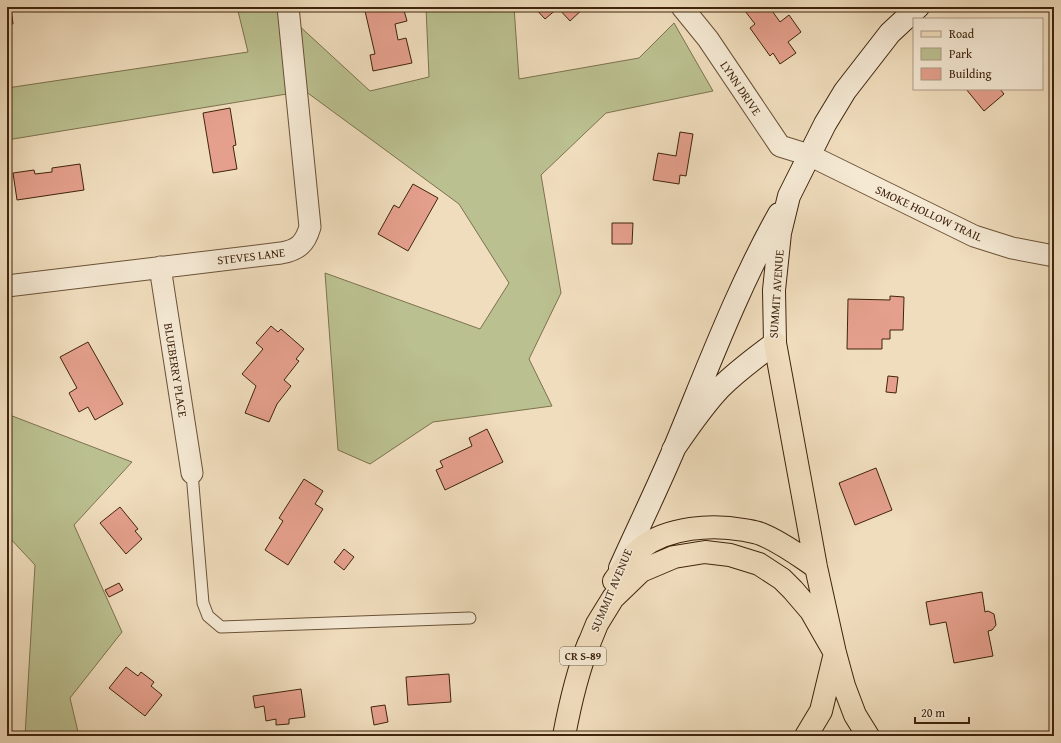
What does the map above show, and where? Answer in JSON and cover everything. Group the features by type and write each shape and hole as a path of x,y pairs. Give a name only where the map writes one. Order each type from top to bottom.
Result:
{"main road":[{"path":"775,343 816,567 835,653 844,686 855,715 868,736"},
{"path":"614,581 629,560 642,547 666,534 699,528 726,527 760,533 783,544 816,567"},
{"path":"582,661 597,624 613,598 641,571 674,557 705,552 730,555 758,564 782,580 793,590 811,611 835,653 821,712 806,736"},
{"name":"SUMMIT AVENUE","path":"564,736 570,705 582,661 614,581"}],"street":[{"name":"STEVES LANE","path":"7,286 291,251 301,246 307,237 310,227 288,7"},
{"name":"LYNN DRIVE","path":"682,7 708,39 780,146 809,155"},
{"name":"SUMMIT AVENUE","path":"614,581 673,450 703,376 763,243 789,196 825,124 845,91 890,34 918,7"},
{"name":"SMOKE HOLLOW TRAIL","path":"809,155 974,236 1012,248 1054,256"},
{"name":"SUMMIT AVENUE","path":"673,450 695,418 720,388 747,364 775,343 774,290 780,234 789,196"},
{"name":"BLUEBERRY PLACE","path":"160,267 192,473"}],"lane":[{"path":"192,473 203,603 208,616 221,627 470,618"}],"green space":[{"path":"237,7 293,7 295,22 370,91 429,77 426,7 514,7 519,79 639,58 674,23 713,91 606,113 541,175 561,293 529,359 552,406 433,422 370,464 338,450 325,273 480,329 509,283 459,204 305,91 7,140 7,88 248,52"},
{"path":"7,414 132,462 74,525 122,632 70,698 79,736 25,736 35,565 7,535"}],"building":[{"path":"7,7 22,7 11,8 13,24 7,24"},
{"path":"384,7 403,7 407,21 395,24 398,40 406,38 412,63 373,71 370,55 375,54 365,11"},
{"path":"534,7 585,7 570,21 558,8 545,19"},
{"path":"742,7 772,7 770,8 780,22 789,15 801,32 788,42 796,53 780,64 773,53 770,56 750,28 755,24"},
{"path":"967,90 1001,90 1004,94 984,111"},
{"path":"230,108 236,145 233,146 237,169 213,173 203,113"},
{"path":"680,132 693,134 686,176 680,175 679,184 653,180 658,153 676,156"},
{"path":"80,164 84,190 17,200 13,173 34,170 35,174 52,172 52,168"},
{"path":"413,184 438,198 408,251 378,234 394,205 399,208"},
{"path":"612,223 633,223 632,244 612,244"},
{"path":"890,296 904,297 903,330 890,330 890,339 882,339 882,349 847,349 848,299 890,300"},
{"path":"271,326 278,332 281,329 304,349 296,359 299,361 284,380 291,386 277,404 269,422 245,413 256,386 242,374 263,349 256,343"},
{"path":"88,342 123,404 95,420 88,407 79,412 69,393 77,388 60,357"},
{"path":"888,376 898,377 896,393 886,392"},
{"path":"487,429 503,462 445,490 436,470 443,467 440,461 472,446 469,438"},
{"path":"876,468 892,510 855,525 839,483"},
{"path":"304,479 323,491 315,504 323,509 288,565 265,550 283,521 279,518"},
{"path":"120,507 138,529 135,531 142,539 126,554 100,523"},
{"path":"344,549 354,557 344,570 334,562"},
{"path":"119,583 123,590 109,597 105,590"},
{"path":"982,592 985,612 988,611 994,614 996,625 992,630 988,631 993,656 954,663 946,622 930,625 926,602"},
{"path":"126,667 138,676 141,672 154,682 151,686 162,695 145,716 109,688"},
{"path":"449,674 451,702 408,705 406,677"},
{"path":"301,689 305,717 289,719 289,724 276,725 276,719 266,721 264,706 255,708 253,696"},
{"path":"385,705 388,722 374,725 371,707"}]}
